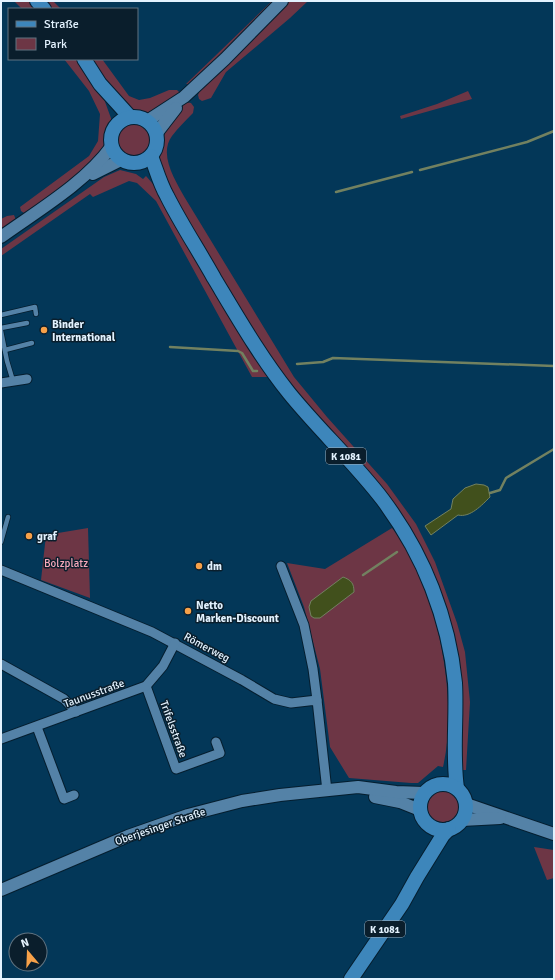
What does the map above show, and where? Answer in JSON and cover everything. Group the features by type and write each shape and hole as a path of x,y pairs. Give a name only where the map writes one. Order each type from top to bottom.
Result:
{"main road":[{"path":"156,134 184,97 225,59 282,1"},
{"path":"85,60 100,84 130,118"},
{"path":"100,84 116,125"},
{"path":"147,121 184,97"},
{"path":"138,117 147,121 152,126 156,134 157,143 145,159 130,163 121,160 115,155 111,147 111,136 116,125 122,120 130,118 138,117"},
{"path":"1,237 79,181 101,160 111,147"},
{"name":"K 1081","path":"145,159 238,318 272,371 307,415 356,468 383,501 414,548 432,588 442,616 448,642 455,685 454,745 457,788"},
{"path":"79,181 121,160"},
{"name":"K 1081","path":"440,784 454,745"},
{"path":"440,784 449,784 457,788 463,795 466,804 466,812 462,820 456,826 449,829 440,830 428,824 423,818 420,810 424,793 430,788 440,784"},
{"name":"Oberjesinger Straße","path":"1,890 128,836 194,814 256,799 358,787 424,793"},
{"path":"331,790 346,794 389,799 420,810"},
{"path":"466,804 554,834"},
{"path":"462,820 505,818"},
{"name":"K 1081","path":"417,877 429,839 430,832 428,824"},
{"name":"K 1081","path":"351,979 402,904 443,835 449,829"}],"street":[{"path":"1,383 26,379"},
{"path":"281,566 304,625 313,669 331,790"},
{"name":"Römerweg","path":"1,570 152,632 175,643 274,699 292,703 317,700"},
{"name":"Taunusstraße","path":"1,739 38,727 146,686 163,666 175,643"},
{"path":"1,664 64,699 76,712"},
{"name":"Trifelsstraße","path":"146,686 176,769 220,753 216,742"},
{"path":"38,727 64,799 74,795"}],"lane":[{"path":"1,315 34,307 36,314"},
{"path":"14,381 1,330 27,323"},
{"path":"5,350 32,343"},
{"path":"1,542 8,517"}],"green space":[{"path":"14,1 31,1 38,8 21,8"},
{"path":"43,1 53,1 60,8 50,8"},
{"path":"272,1 278,1 193,84 186,84"},
{"path":"288,1 308,1 226,72 211,98 202,101 199,99 198,95 200,90"},
{"path":"65,60 79,60 104,99 112,121 103,155 28,213 24,213 21,211 20,207 89,156 98,141 100,114 89,91"},
{"path":"93,60 103,60 129,96 139,100 150,98 169,90 177,90 179,92 179,96 162,108 148,114 144,114 129,107 107,83"},
{"path":"468,91 472,99 401,119 400,116 437,104"},
{"path":"186,102 191,103 194,107 193,113 172,136 168,143 167,151 170,168 177,184 294,377 327,417 387,484 416,524 435,562 457,623 465,652 470,702 466,770 460,770 462,699 432,573 257,338 182,212 157,163 161,137 177,111"},
{"path":"129,121 137,121 147,126 151,133 151,147 147,154 137,159 129,159 119,154 117,151 114,144 114,136 119,126 122,124"},
{"path":"120,170 136,174 143,179 146,176 153,184 270,377 252,377 156,201 137,183 129,181 93,197 90,194 1,256 1,249 104,177"},
{"path":"14,215 16,220 1,233 1,219"},
{"name":"Bolzplatz","path":"88,528 90,598 41,580 46,535"},
{"path":"392,528 407,550 430,601 443,657 447,686 447,742 443,767 438,766 418,783 349,778 330,747 320,669 304,607 287,563 325,569"},
{"path":"440,788 448,788 458,793 462,800 462,814 458,821 448,826 440,826 430,821 428,818 425,811 425,803 430,793 433,791"},
{"path":"534,847 554,850 554,878 547,880"}],"shaded area":[{"path":"476,484 488,487 490,497 476,510 467,515 458,515 431,535 425,526 451,509 453,499 465,488"},
{"path":"343,577 352,582 354,592 320,618 314,618 311,616 309,607 311,601"}],"waterway":[{"path":"420,170 527,142 554,131"},
{"path":"336,192 412,172"},
{"path":"170,347 238,351 242,353 253,371 257,371"},
{"path":"297,364 323,362 333,358 554,366"},
{"path":"490,493 500,490 506,478 554,449"},
{"path":"363,575 397,552"}],"place":[{"name":"Binder International","path":"44,330"},
{"name":"graf","path":"29,536"},
{"name":"dm","path":"199,566"},
{"name":"Netto Marken-Discount","path":"188,611"}]}
